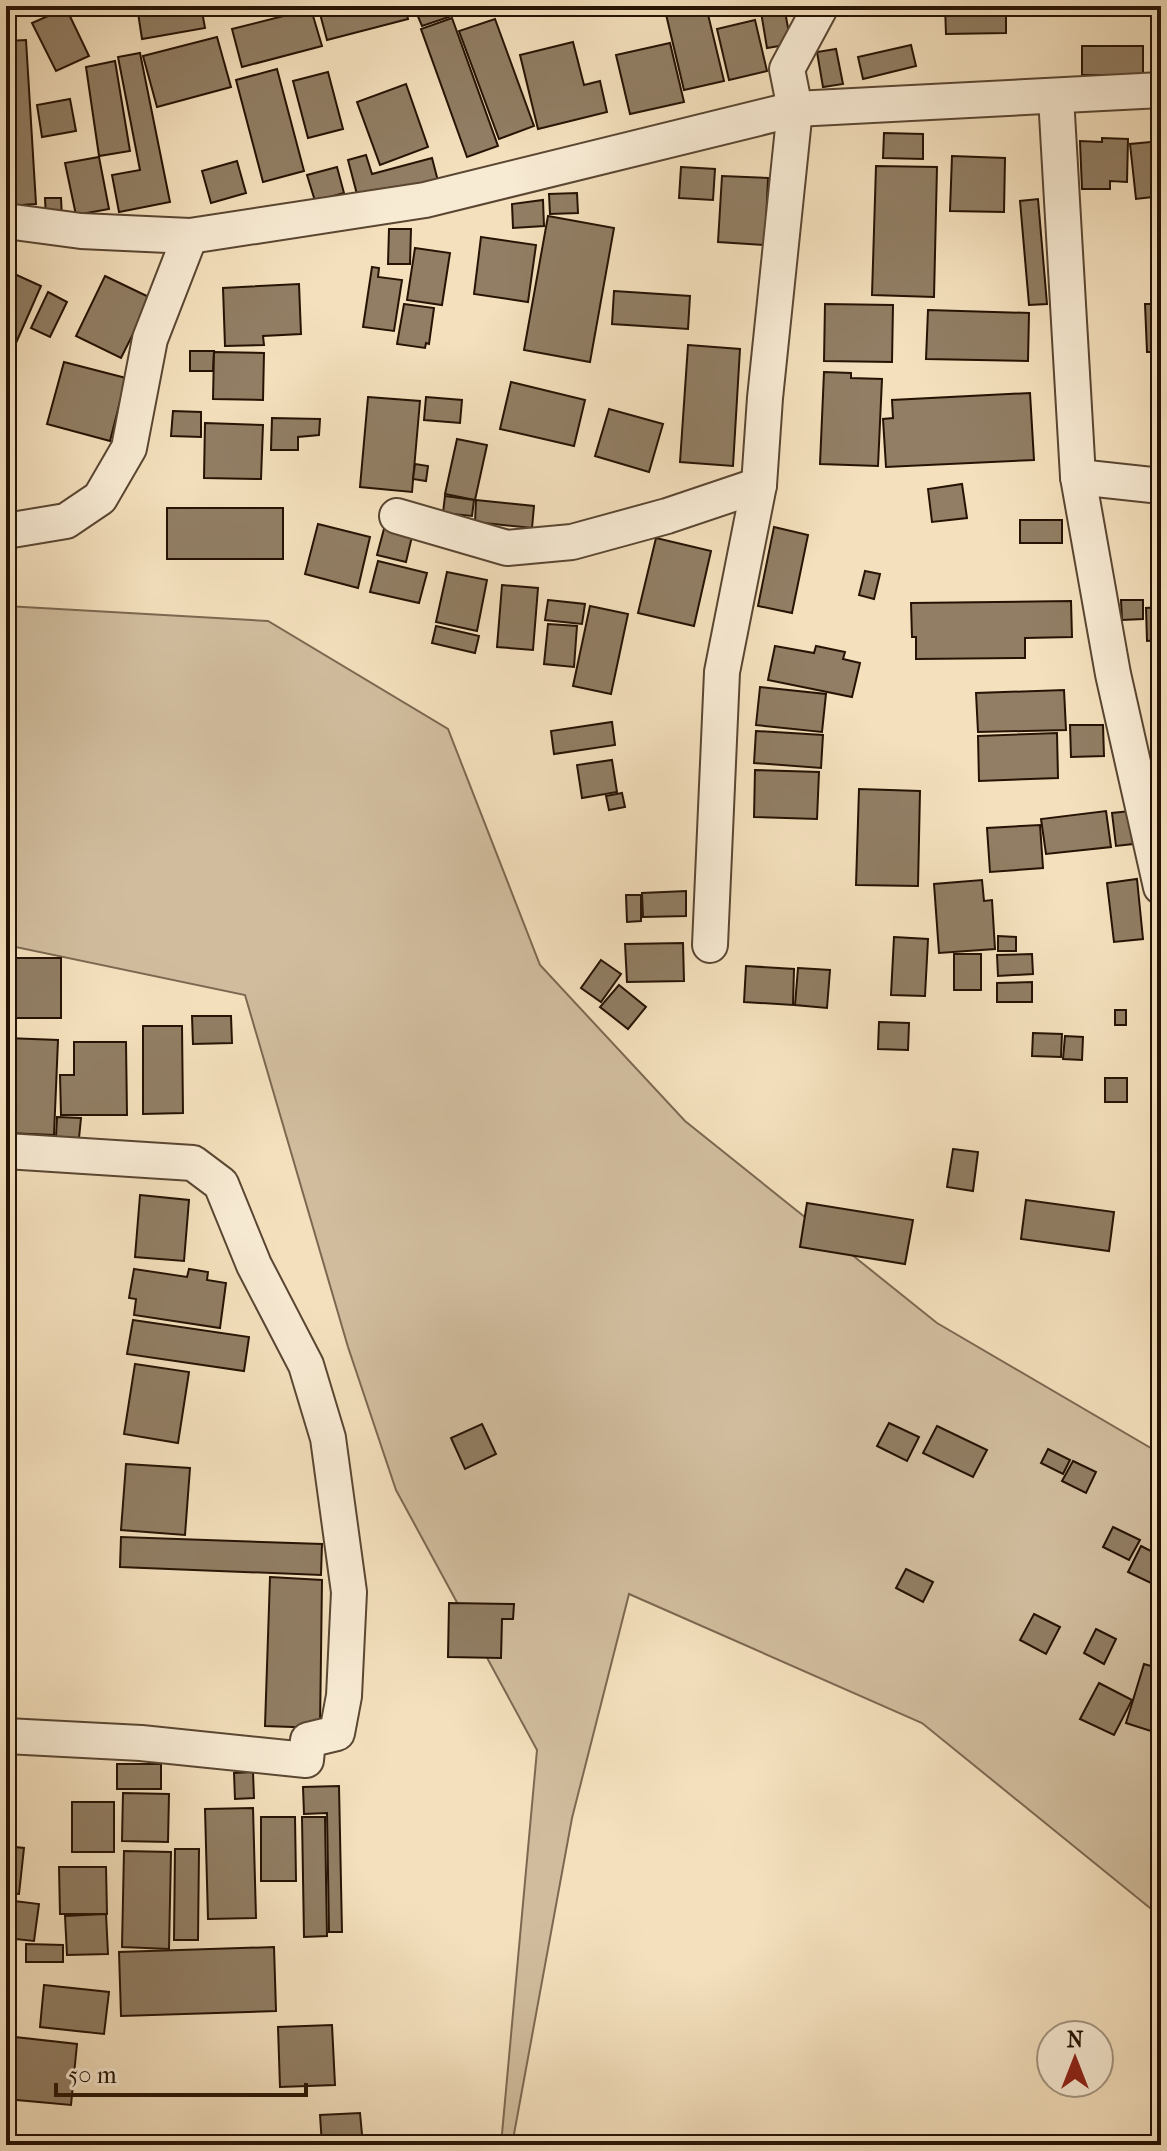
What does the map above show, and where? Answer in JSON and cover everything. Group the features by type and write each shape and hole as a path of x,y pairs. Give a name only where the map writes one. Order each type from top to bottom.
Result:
{"street":[{"path":"710,945 722,672 759,485 795,109 787,69 821,6"},
{"path":"6,221 81,231 190,236 425,200 795,109 1161,90"},
{"path":"1056,97 1078,477 1113,674 1161,887"},
{"path":"6,531 66,521 100,498 129,448 150,339 190,236"},
{"path":"1078,477 1161,486"},
{"path":"397,516 507,548 572,542 667,516 759,485"},
{"path":"6,1151 193,1163 221,1184 254,1265 306,1365 328,1438 349,1592 344,1696 337,1733 308,1740 306,1760 141,1743 6,1736"}],"shaded area":[{"path":"6,606 268,621 448,729 540,965 685,1121 937,1323 1161,1454 1161,1917 922,1723 629,1594 572,1818 512,2145 501,2145 537,1750 396,1490 348,1347 245,995 6,945"}],"building":[{"path":"137,6 201,6 205,28 142,39"},
{"path":"336,6 405,6 408,19 327,40 319,10"},
{"path":"445,6 449,17 422,26 414,7"},
{"path":"664,6 706,6 724,81 684,90"},
{"path":"760,6 784,6 791,44 767,48"},
{"path":"945,6 1006,6 1006,33 946,34"},
{"path":"1023,6 1066,6 1066,14 1023,15"},
{"path":"66,8 89,56 56,71 32,23"},
{"path":"311,9 322,46 242,67 232,29"},
{"path":"452,18 498,146 467,157 421,29"},
{"path":"495,19 534,126 499,139 459,31"},
{"path":"755,20 767,71 729,80 717,29"},
{"path":"1156,25 1161,25 1161,69 1157,69"},
{"path":"217,37 231,87 157,107 143,56"},
{"path":"26,40 36,204 6,206 6,41"},
{"path":"573,42 584,85 600,81 607,112 538,129 520,55"},
{"path":"670,43 684,102 630,114 616,55"},
{"path":"911,45 916,66 863,79 858,57"},
{"path":"1082,46 1143,46 1143,75 1082,75"},
{"path":"836,49 843,84 823,87 817,52"},
{"path":"140,53 170,202 119,212 112,175 140,170 118,57"},
{"path":"115,61 130,151 99,156 86,67"},
{"path":"277,69 304,171 263,182 236,80"},
{"path":"328,72 343,129 308,138 293,81"},
{"path":"406,84 428,147 380,165 357,102"},
{"path":"70,99 76,131 42,137 37,105"},
{"path":"884,133 923,134 923,159 883,158"},
{"path":"1102,138 1128,139 1127,182 1110,181 1110,189 1082,189 1080,141 1102,142"},
{"path":"1161,141 1161,196 1136,199 1130,144"},
{"path":"366,155 372,174 432,158 438,181 359,202 348,160"},
{"path":"952,156 1005,158 1004,212 950,211"},
{"path":"99,157 109,209 76,215 65,163"},
{"path":"237,161 246,193 211,203 202,171"},
{"path":"876,166 937,167 934,297 872,295"},
{"path":"337,167 344,193 315,201 307,175"},
{"path":"681,167 715,169 713,200 679,198"},
{"path":"722,176 768,178 765,245 718,242"},
{"path":"577,193 578,213 550,214 549,194"},
{"path":"45,198 61,198 62,218 46,218"},
{"path":"1038,199 1047,304 1029,305 1020,201"},
{"path":"543,200 544,226 513,228 512,204"},
{"path":"548,216 614,228 590,362 524,350"},
{"path":"389,229 411,229 410,264 388,264"},
{"path":"481,237 536,245 528,302 474,294"},
{"path":"415,248 450,253 442,305 407,300"},
{"path":"372,267 379,268 378,277 402,280 394,331 363,327"},
{"path":"10,272 41,286 9,359 6,358 6,281"},
{"path":"105,276 151,298 121,358 76,336"},
{"path":"299,284 301,334 263,336 264,345 225,346 223,288"},
{"path":"614,291 690,296 688,329 612,324"},
{"path":"48,292 67,302 50,337 31,328"},
{"path":"404,304 434,308 429,344 426,343 425,348 397,344"},
{"path":"825,304 893,305 892,362 824,361"},
{"path":"1145,304 1161,304 1161,352 1147,352"},
{"path":"928,310 1029,313 1028,361 926,359"},
{"path":"688,345 740,349 733,466 680,462"},
{"path":"190,351 214,351 213,371 190,371"},
{"path":"214,352 264,353 263,400 213,399"},
{"path":"64,362 126,378 110,441 47,424"},
{"path":"824,372 851,373 851,378 882,379 878,466 820,464"},
{"path":"511,382 585,400 574,446 500,429"},
{"path":"1030,393 1034,460 886,467 883,419 893,418 892,400"},
{"path":"368,397 420,401 412,492 360,487"},
{"path":"426,397 462,400 460,423 424,420"},
{"path":"609,409 663,424 649,472 595,456"},
{"path":"173,411 201,412 201,437 171,436"},
{"path":"1157,413 1161,413 1161,462 1154,462"},
{"path":"272,418 320,419 319,435 298,437 298,450 271,450"},
{"path":"205,423 263,425 261,479 204,478"},
{"path":"457,439 487,445 475,500 445,494"},
{"path":"415,464 428,466 426,481 413,479"},
{"path":"962,484 967,518 932,522 928,489"},
{"path":"445,496 474,500 472,516 443,513"},
{"path":"476,500 534,506 532,528 475,522"},
{"path":"167,508 283,508 283,559 167,559"},
{"path":"1020,520 1062,520 1062,543 1020,543"},
{"path":"318,524 370,537 358,588 305,574"},
{"path":"385,525 413,532 406,562 377,555"},
{"path":"774,527 808,535 792,613 758,606"},
{"path":"656,538 711,551 694,626 638,613"},
{"path":"378,561 427,573 419,603 370,592"},
{"path":"865,571 880,574 874,599 859,595"},
{"path":"447,572 487,580 477,631 436,622"},
{"path":"502,585 538,588 533,650 497,647"},
{"path":"548,600 585,604 582,624 545,620"},
{"path":"1121,600 1143,600 1143,619 1122,620"},
{"path":"1071,601 1072,637 1025,638 1025,658 916,659 911,603"},
{"path":"590,606 628,614 611,694 573,686"},
{"path":"1161,607 1161,640 1147,641 1146,608"},
{"path":"548,624 577,626 574,667 544,664"},
{"path":"436,626 479,636 475,653 432,643"},
{"path":"775,646 814,653 816,646 845,652 843,659 860,663 852,697 768,680"},
{"path":"760,687 826,694 822,732 756,725"},
{"path":"1064,690 1066,730 978,732 976,693"},
{"path":"612,722 615,745 554,754 551,731"},
{"path":"1070,725 1103,725 1104,756 1071,757"},
{"path":"756,731 823,735 821,768 754,763"},
{"path":"1057,733 1058,778 979,781 978,736"},
{"path":"612,760 617,792 582,798 577,765"},
{"path":"755,770 819,772 817,819 754,817"},
{"path":"859,789 920,791 918,886 856,885"},
{"path":"622,793 625,807 609,810 606,796"},
{"path":"1106,811 1111,847 1046,854 1041,819"},
{"path":"1130,811 1133,844 1116,846 1112,813"},
{"path":"1040,825 1043,868 990,872 987,828"},
{"path":"1137,879 1143,939 1114,942 1107,883"},
{"path":"982,880 984,901 992,900 995,949 939,953 934,884"},
{"path":"686,891 686,916 643,917 642,893"},
{"path":"626,895 641,895 641,921 627,922"},
{"path":"998,936 1016,937 1016,951 998,951"},
{"path":"894,937 928,939 925,996 891,995"},
{"path":"683,943 684,981 627,982 625,944"},
{"path":"954,954 981,954 981,990 954,990"},
{"path":"1032,954 1033,974 998,976 997,955"},
{"path":"6,958 61,958 61,1018 6,1018"},
{"path":"601,960 621,974 601,1002 581,988"},
{"path":"746,966 794,969 793,1005 744,1002"},
{"path":"798,968 830,970 827,1008 795,1005"},
{"path":"1032,982 1032,1002 997,1002 997,983"},
{"path":"619,985 646,1007 628,1029 600,1007"},
{"path":"1115,1010 1126,1010 1126,1025 1115,1025"},
{"path":"192,1016 231,1016 232,1043 193,1044"},
{"path":"879,1022 909,1023 908,1050 878,1049"},
{"path":"143,1026 182,1026 183,1113 143,1114"},
{"path":"1033,1033 1062,1034 1061,1057 1032,1056"},
{"path":"1065,1036 1083,1037 1082,1060 1063,1059"},
{"path":"6,1038 58,1040 54,1135 6,1133"},
{"path":"74,1042 126,1042 127,1115 61,1115 60,1075 74,1075"},
{"path":"1105,1078 1127,1078 1127,1102 1105,1102"},
{"path":"57,1117 81,1118 79,1138 56,1137"},
{"path":"953,1149 978,1152 973,1191 947,1187"},
{"path":"140,1195 189,1200 184,1261 135,1257"},
{"path":"1026,1200 1114,1212 1109,1251 1021,1239"},
{"path":"807,1203 913,1220 905,1264 800,1247"},
{"path":"134,1269 187,1277 189,1269 208,1272 207,1280 226,1283 220,1328 134,1315 136,1299 129,1298"},
{"path":"133,1320 249,1337 244,1371 127,1354"},
{"path":"135,1364 189,1372 178,1443 124,1434"},
{"path":"889,1423 919,1437 907,1461 877,1446"},
{"path":"482,1424 496,1454 465,1469 451,1438"},
{"path":"937,1426 987,1450 973,1477 923,1453"},
{"path":"1048,1449 1070,1460 1063,1474 1041,1463"},
{"path":"1073,1461 1096,1472 1086,1493 1062,1481"},
{"path":"126,1464 190,1468 185,1535 121,1530"},
{"path":"1113,1527 1140,1540 1129,1560 1103,1547"},
{"path":"121,1537 322,1544 321,1575 120,1567"},
{"path":"1141,1546 1161,1556 1161,1573 1155,1585 1128,1572"},
{"path":"906,1569 933,1582 923,1602 896,1588"},
{"path":"270,1577 322,1580 320,1728 265,1726"},
{"path":"449,1603 514,1604 513,1619 502,1619 501,1658 448,1657"},
{"path":"1034,1614 1060,1627 1046,1654 1020,1640"},
{"path":"1096,1629 1116,1639 1104,1664 1084,1653"},
{"path":"1144,1664 1161,1669 1160,1734 1126,1723"},
{"path":"1099,1683 1132,1700 1114,1735 1080,1719"},
{"path":"117,1764 161,1764 161,1789 117,1789"},
{"path":"253,1772 254,1798 235,1799 234,1773"},
{"path":"339,1786 342,1932 329,1932 327,1813 304,1814 303,1787"},
{"path":"123,1793 169,1794 168,1842 122,1841"},
{"path":"72,1802 114,1802 114,1852 72,1852"},
{"path":"253,1808 256,1918 208,1919 205,1809"},
{"path":"261,1817 295,1817 296,1881 261,1881"},
{"path":"302,1817 325,1817 327,1936 304,1937"},
{"path":"6,1846 24,1848 19,1894 6,1893"},
{"path":"175,1849 199,1849 198,1940 174,1940"},
{"path":"124,1851 171,1852 169,1949 122,1947"},
{"path":"59,1867 106,1867 107,1914 60,1914"},
{"path":"6,1900 39,1904 34,1941 6,1938"},
{"path":"106,1914 108,1954 67,1955 65,1916"},
{"path":"26,1944 63,1945 63,1962 26,1962"},
{"path":"274,1947 276,2011 121,2016 119,1952"},
{"path":"6,1961 16,1963 8,2026 6,2026"},
{"path":"44,1985 109,1992 104,2034 40,2027"},
{"path":"332,2025 335,2085 280,2087 278,2027"},
{"path":"6,2036 77,2044 71,2105 6,2099"},
{"path":"360,2113 363,2145 322,2145 320,2115"},
{"path":"648,2135 648,2145 604,2145 603,2136"}]}
